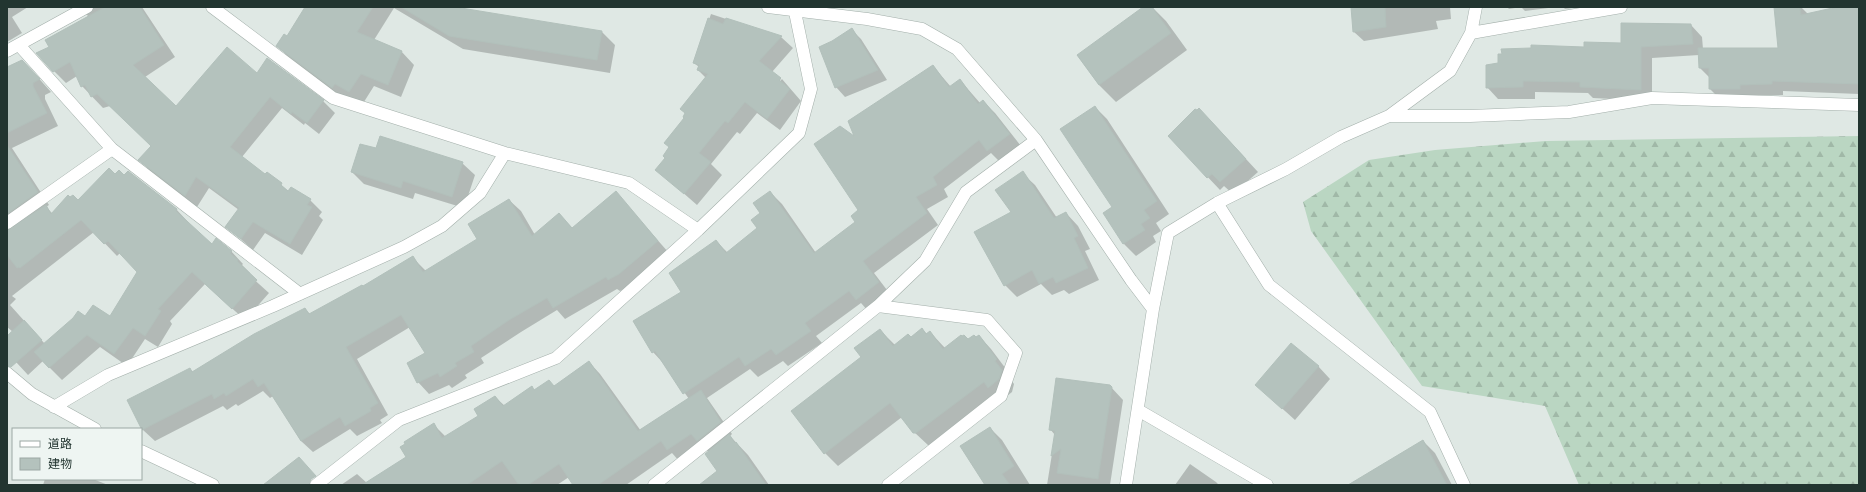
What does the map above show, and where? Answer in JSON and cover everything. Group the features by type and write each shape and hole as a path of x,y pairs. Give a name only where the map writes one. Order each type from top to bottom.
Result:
{"street":[{"path":"7,51 87,7"},
{"path":"212,7 333,98 505,153 629,183 698,230"},
{"path":"768,7 795,9 867,19 922,29 957,49 1036,140 1131,280 1153,309"},
{"path":"1126,485 1153,309 1168,233 1217,203 1286,169 1341,137 1389,116 1450,71 1471,33 1476,7"},
{"path":"1471,33 1621,7"},
{"path":"316,485 399,420 556,358 698,230 800,132 811,89 795,9"},
{"path":"19,45 112,149 300,294"},
{"path":"1389,116 1470,116 1569,112 1652,98 1859,105"},
{"path":"654,485 878,306 925,261 966,192 1036,140"},
{"path":"7,223 112,149"},
{"path":"54,406 108,375 300,294 404,247 442,226 480,193 505,153"},
{"path":"1217,203 1269,284 1430,412 1464,485"},
{"path":"878,306 987,320 1016,353 1001,396 888,485"},
{"path":"7,373 32,394 93,428"},
{"path":"1138,410 1267,485"},
{"path":"142,451 213,485"}],"green space":[{"path":"1859,136 1859,485 1579,485 1545,406 1422,386 1311,231 1303,202 1369,160 1435,150 1546,141"}],"building":[{"path":"105,7 140,7 164,45 133,65 176,106 227,47 257,73 267,58 324,100 307,123 292,112 291,114 270,97 230,147 265,174 267,172 282,183 281,185 288,191 291,187 311,199 307,205 312,207 290,244 253,222 241,239 225,227 239,208 196,177 185,196 138,160 151,146 97,94 91,97 85,85 81,87 70,62 53,72 36,53 49,47 45,40"},
{"path":"305,7 373,7 357,32 402,51 388,85 361,74 349,92 335,84 332,88 276,46 284,34 287,36"},
{"path":"401,7 455,7 602,31 597,60 449,36"},
{"path":"1143,7 1152,7 1171,33 1099,85 1077,55"},
{"path":"1351,7 1385,7 1386,27 1353,32"},
{"path":"1774,7 1800,7 1801,15 1837,7 1859,7 1859,84 1772,81 1772,84 1740,85 1740,89 1709,89 1709,68 1699,68 1698,48 1778,48"},
{"path":"708,18 723,24 726,18 782,36 759,61 781,78 779,80 790,89 767,119 745,102 728,123 725,121 699,153 711,162 684,194 655,170 665,158 663,156 669,147 664,143 684,118 685,113 680,109 708,74 697,70 699,65 693,63"},
{"path":"1621,23 1691,24 1693,44 1641,47 1641,90 1580,87 1580,82 1523,81 1523,87 1486,88 1486,65 1498,63 1498,54 1502,54 1501,49 1531,48 1531,45 1584,47 1584,42 1621,43"},
{"path":"852,28 878,70 835,88 819,47 832,41"},
{"path":"22,60 40,79 33,83 33,86 47,113 7,133 7,67"},
{"path":"933,65 949,87 960,79 978,104 983,100 1010,134 987,151 979,140 933,177 937,185 916,197 927,213 863,261 879,282 856,300 849,291 805,323 811,331 776,355 771,349 745,366 739,357 683,394 655,351 652,353 633,321 681,292 669,273 716,240 726,253 757,228 751,220 760,213 753,203 770,191 814,253 855,222 851,216 858,210 814,144 840,126 854,136 848,121"},
{"path":"1095,106 1157,201 1144,210 1150,218 1141,224 1145,230 1123,244 1103,213 1112,207 1060,129"},
{"path":"1199,108 1246,159 1220,182 1212,174 1207,178 1168,136 1195,109 1197,110"},
{"path":"380,136 463,162 452,197 403,181 401,188 351,172 360,144 376,148"},
{"path":"7,145 38,192 7,214"},
{"path":"109,168 115,174 119,170 124,175 128,171 177,209 176,211 212,244 216,238 232,251 230,253 257,280 232,309 192,272 158,309 161,311 145,336 133,328 114,354 87,335 49,368 34,352 73,318 78,311 85,316 93,305 110,316 137,272 108,241 104,244 81,220 20,268 17,268 7,255 7,230 46,205 51,214 68,195 70,197 73,195 78,200"},
{"path":"1023,171 1054,218 1066,212 1078,236 1074,238 1088,268 1056,283 1053,277 1039,284 1032,270 1004,286 974,232 1011,212 995,190"},
{"path":"616,191 658,241 619,274 608,280 606,277 553,308 547,298 509,320 471,346 474,352 455,363 457,366 440,377 438,373 417,383 407,363 425,353 401,315 346,347 378,403 370,408 371,411 345,426 340,417 301,441 264,383 258,387 253,379 226,396 224,393 214,399 212,394 142,430 127,400 190,368 192,372 254,334 305,308 309,314 362,285 363,286 413,256 423,272 477,239 468,224 509,199 532,236 559,213 572,228"},
{"path":"24,320 42,340 11,367 7,366 7,336"},
{"path":"922,328 926,334 930,331 943,349 961,335 964,335 968,339 974,335 976,337 979,335 997,359 995,361 1002,370 999,379 988,388 984,382 916,433 913,433 890,403 824,454 791,411 861,357 854,348 880,329 893,346 908,334 911,337"},
{"path":"1291,343 1319,366 1282,409 1255,385"},
{"path":"589,361 638,431 701,390 721,422 697,441 691,434 667,450 661,441 598,485 573,485 559,464 528,485 519,485 502,461 467,485 362,485 406,457 400,447 405,444 404,442 434,423 442,438 478,416 474,409 495,396 503,406 532,386 534,390 549,380 554,386"},
{"path":"1056,378 1110,385 1112,387 1098,479 1057,473 1061,449 1051,456 1055,431 1049,430"},
{"path":"990,427 1014,466 1002,474 1010,485 985,485 960,446"},
{"path":"729,434 766,485 699,485 717,471 705,454"},
{"path":"1423,440 1447,485 1348,485"},
{"path":"299,457 316,476 311,479 309,485 263,485"}]}
